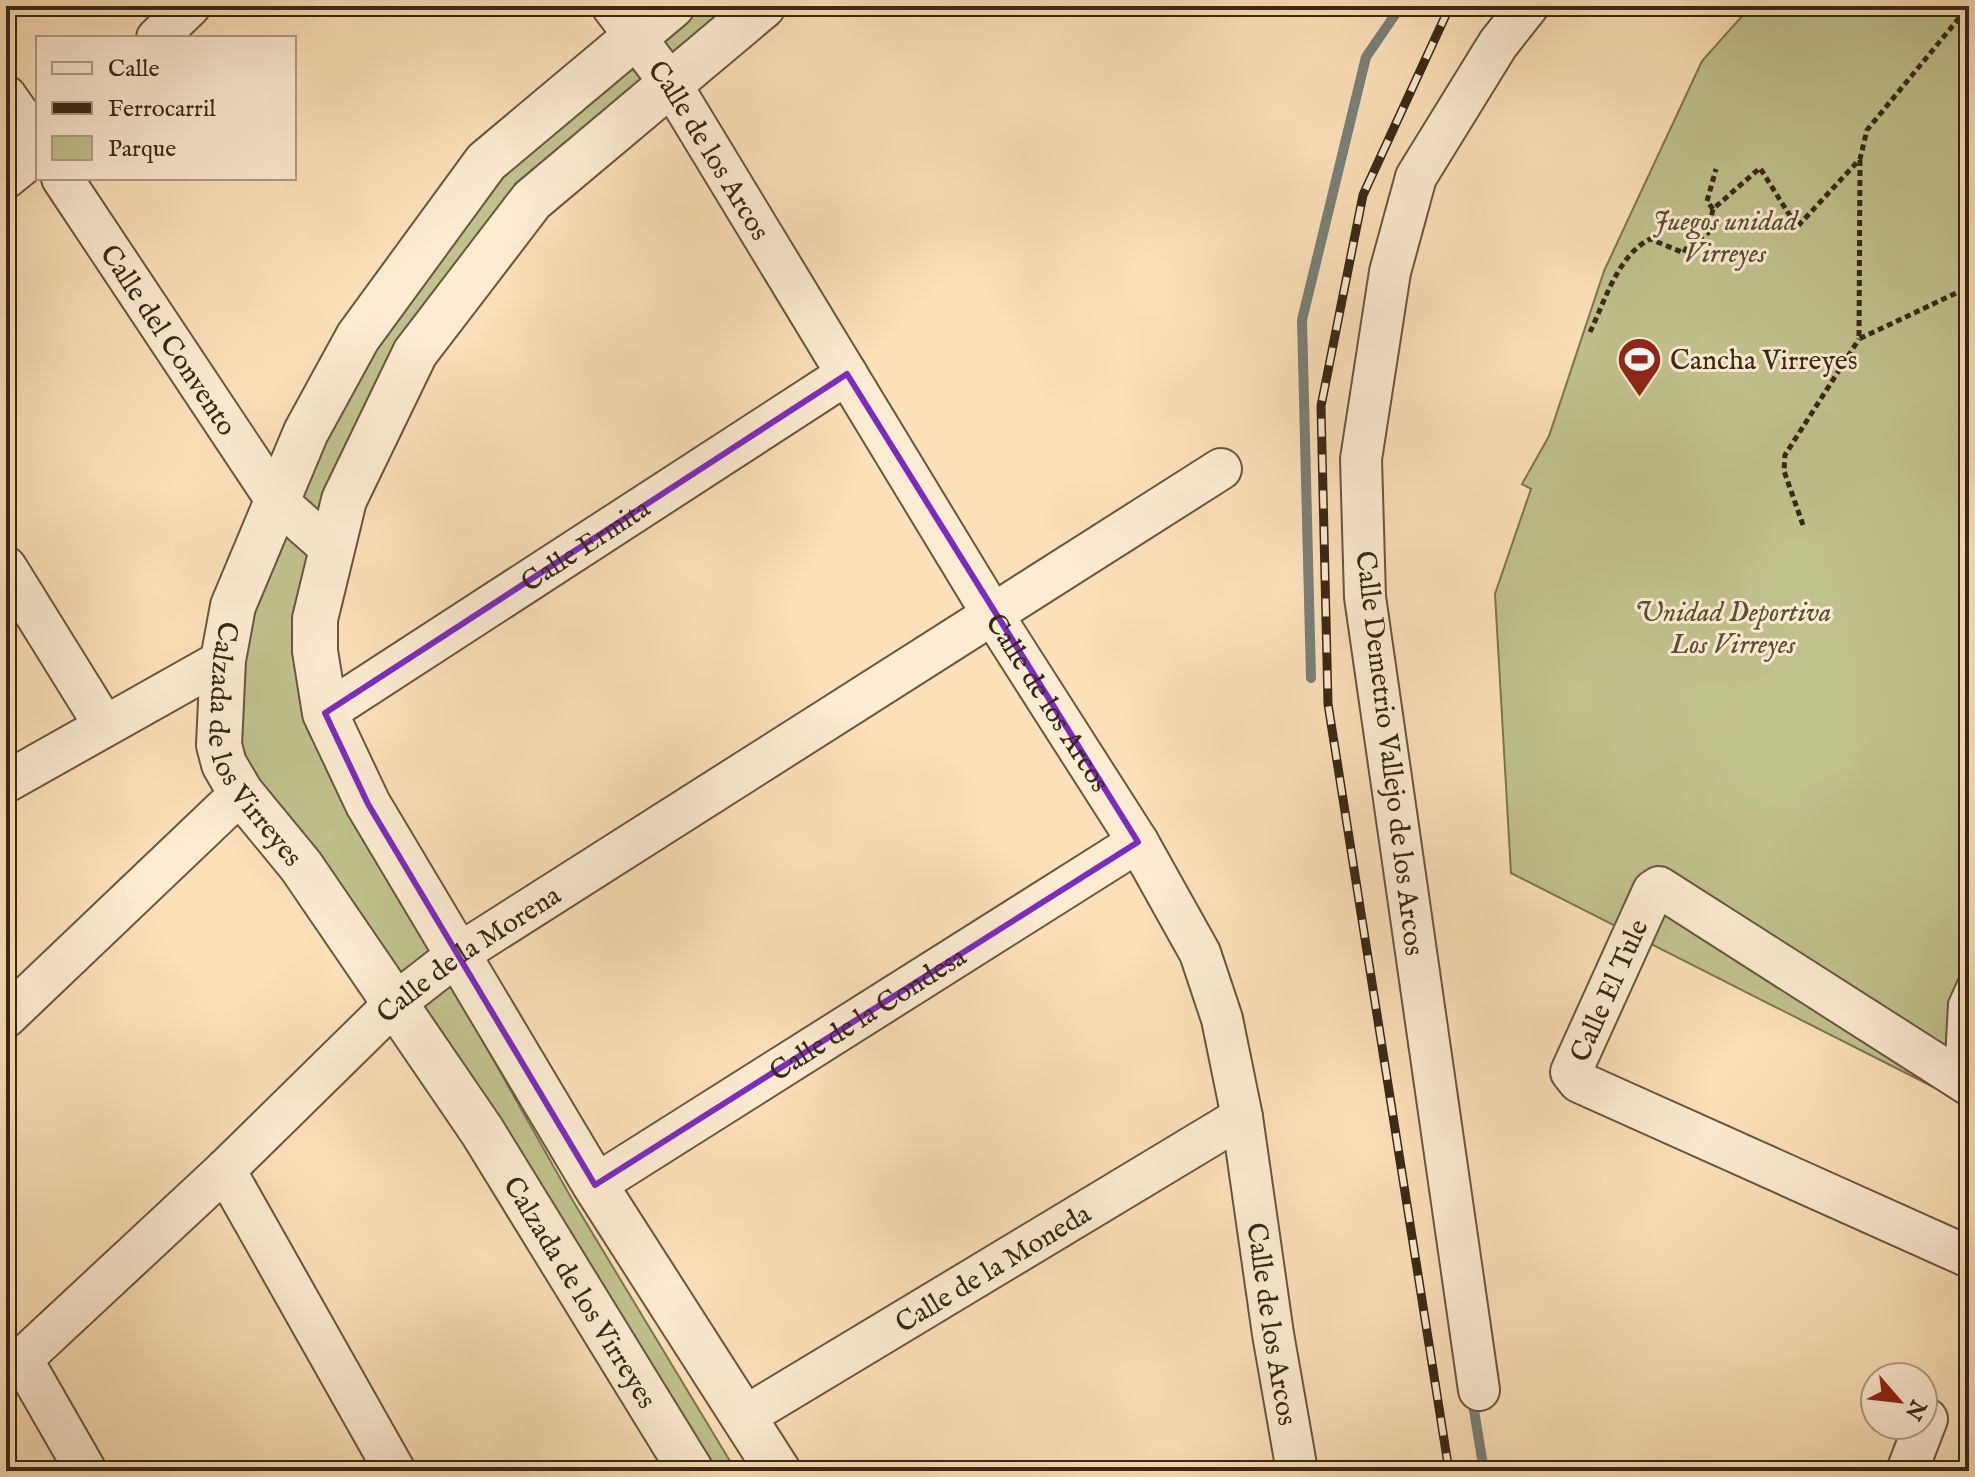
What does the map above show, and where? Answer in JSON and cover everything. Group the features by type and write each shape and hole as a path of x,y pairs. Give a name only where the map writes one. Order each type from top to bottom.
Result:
{"street":[{"path":"159,36 190,6"},
{"name":"Calzada de los Virreyes","path":"672,6 624,22 486,162 452,204 358,337 306,432 233,606 223,660 219,745 224,764 241,793 301,866 482,1131 691,1471"},
{"path":"763,6 672,86 532,200 415,353 344,500 315,619 315,651 325,713 368,804 595,1185 778,1471"},
{"name":"Calle Demetrio Vallejo de los Arcos","path":"1479,1390 1365,597 1361,459 1390,272 1416,177 1498,44 1528,6"},
{"name":"Calle de los Arcos","path":"624,22 672,86 993,615 1138,842 1200,953 1222,1019 1242,1117 1273,1334 1297,1471"},
{"path":"6,96 36,139"},
{"path":"6,178 36,154"},
{"name":"Calle del Convento","path":"63,180 276,500 330,548"},
{"name":"Calle Ermita","path":"325,713 847,374"},
{"name":"Calle de la Morena","path":"15,1368 225,1170 394,1004 457,955 1221,469"},
{"path":"6,567 104,725"},
{"path":"6,782 223,660"},
{"path":"6,1017 241,793"},
{"name":"Calle de la Condesa","path":"595,1185 1138,842"},
{"name":"Calle El Tule","path":"1962,1081 1659,887 1653,891 1571,1072 1579,1082 1969,1257"},
{"name":"Calle de la Moneda","path":"744,1417 1242,1117"},
{"path":"225,1170 395,1471"},
{"path":"15,1368 86,1471"},
{"path":"1907,1471 1919,1441"}],"lane":[{"path":"1962,1081 1959,1004 1969,982"}],"path":[{"path":"1859,339 1860,159 1867,130 1969,6"},
{"path":"1590,332 1626,259 1637,245 1650,239 1684,253 1688,245 1708,233 1713,209 1760,168 1797,227 1860,159"},
{"path":"1713,209 1707,201 1716,169"},
{"path":"1803,525 1784,471 1785,455 1859,339 1969,287"}],"highlighted area":[{"path":"847,374 1138,842 595,1185 368,804 325,713"}],"green space":[{"path":"666,6 758,6 666,84 645,61"},
{"name":"Unidad Deportiva Los Virreyes","path":"1751,6 1969,6 1969,1105 1511,873 1495,594 1531,489 1522,484 1549,436 1604,271 1702,61"},
{"path":"615,51 656,93 527,202 333,513 312,738 573,1201 736,1471 673,1471 401,1021 243,817 228,602 315,386"}],"waterway":[{"path":"1311,678 1302,320 1366,57 1401,6"},
{"path":"1472,1398 1484,1471"}],"railway":[{"path":"1449,1471 1328,704 1321,406 1363,195 1450,6"}],"place":[{"name":"Cancha Virreyes","path":"1639,398"}],"park label":[{"name":"Juegos unidad Virreyes","path":"1725,236"}]}
